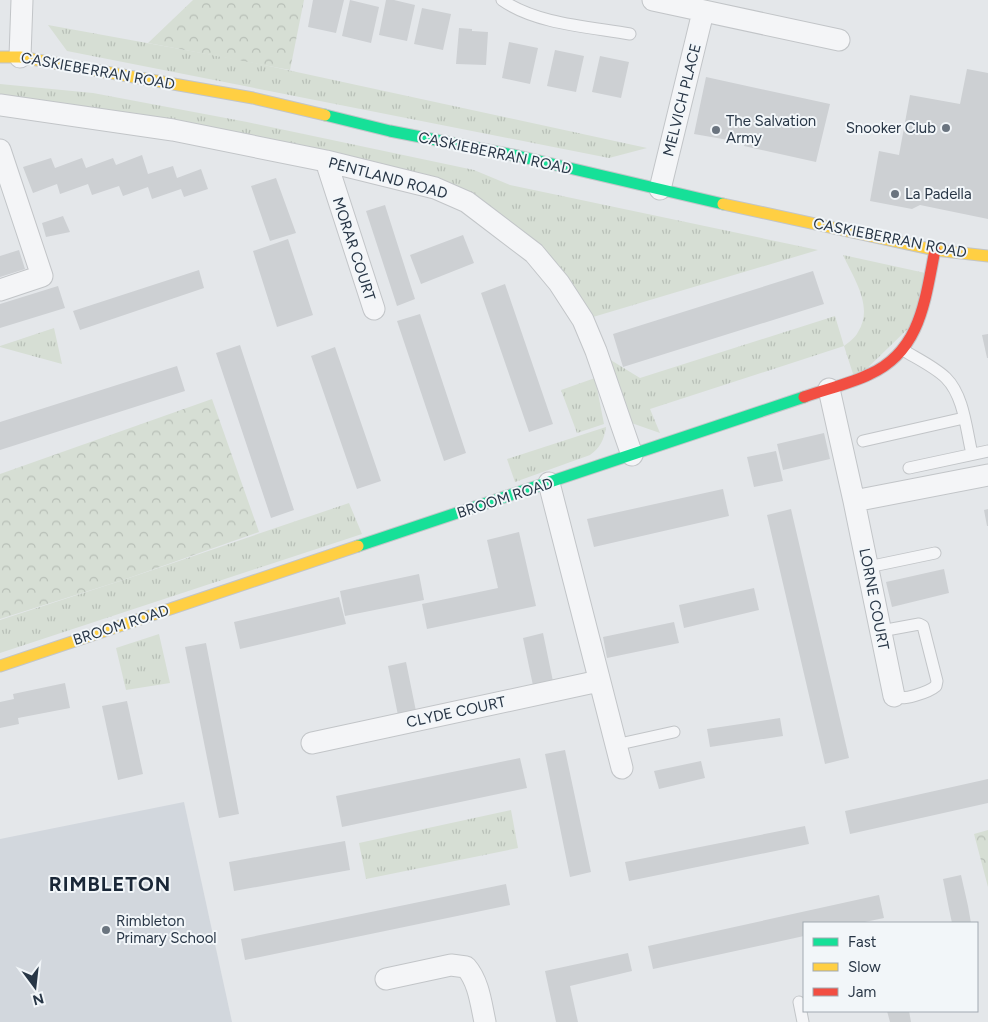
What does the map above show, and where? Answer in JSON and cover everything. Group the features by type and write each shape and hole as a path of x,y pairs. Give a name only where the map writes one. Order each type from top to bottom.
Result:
{"street":[{"path":"10,57 22,0"},
{"path":"653,0 839,40"},
{"name":"MELVICH PLACE","path":"660,189 703,12"},
{"name":"CASKIEBERRAN ROAD","path":"10,57 253,98 390,131 518,156 773,216 936,250 988,256"},
{"name":"PENTLAND ROAD","path":"0,105 173,130 326,161 435,188 467,202 534,253 559,283 582,320 596,351 632,455"},
{"path":"0,150 42,276 0,290"},
{"name":"MORAR COURT","path":"326,161 374,309"},
{"name":"BROOM ROAD","path":"0,666 869,376 887,366 912,338 936,250"},
{"name":"LORNE COURT","path":"829,389 894,696"},
{"path":"854,501 988,475"},
{"path":"549,483 622,768"},
{"name":"CLYDE COURT","path":"312,743 600,681"},
{"path":"386,979 451,965 466,967 472,974 478,991 485,1022"}],"lane":[{"path":"502,0 512,6 554,20 630,34"},
{"path":"903,350 945,377 955,390 964,418 972,454"},
{"path":"864,441 964,418"},
{"path":"909,468 988,450"},
{"path":"868,567 935,553"},
{"path":"881,631 919,624 923,626 937,680 936,686 930,691 900,699 894,696"},
{"path":"615,745 674,732"},
{"path":"799,1002 803,1022"}],"shaded area":[{"name":"Rimbleton Primary School","path":"184,802 232,1022 0,1022 0,839"}],"green space":[{"path":"193,0 304,0 290,70 148,43"},
{"path":"48,25 246,61 647,148 609,158 67,51"},
{"path":"0,84 93,93 247,122 474,170 510,185 818,250 583,320 559,283 435,188 0,105"},
{"path":"843,255 930,274 919,318 855,380 844,346 858,332 864,313 861,293"},
{"path":"835,316 844,346 650,409 660,433 620,419 596,351 640,378"},
{"path":"54,328 62,364 0,347 0,346"},
{"path":"595,378 604,424 577,433 561,390"},
{"path":"212,399 259,532 123,580 0,619 0,474"},
{"path":"606,427 601,443 590,455 515,482 507,459"},
{"path":"349,503 362,534 0,653 0,620"},
{"path":"159,634 170,683 126,690 116,648"},
{"path":"511,810 518,848 366,879 359,843"},
{"path":"988,830 988,887 974,834"}],"building":[{"path":"313,0 344,0 336,33 308,27"},
{"path":"350,0 379,7 371,43 342,36"},
{"path":"386,0 415,5 407,41 379,35"},
{"path":"422,8 451,14 443,50 414,44"},
{"path":"459,28 488,32 486,65 456,64"},
{"path":"509,42 538,48 530,84 502,78"},
{"path":"555,50 584,56 576,92 547,86"},
{"path":"600,56 629,62 621,98 592,92"},
{"name":"Snooker Club","path":"967,69 988,73 988,219 920,205 912,209 870,201 879,151 899,155 910,95 960,104"},
{"path":"706,77 830,104 816,162 744,146 746,136 736,134 734,141 694,134"},
{"path":"142,155 148,174 173,166 177,178 201,169 208,189 184,197 181,189 152,199 148,187 123,196 119,186 92,195 88,184 60,194 57,184 33,193 23,167 51,158 55,168 82,158 86,168 113,158 116,165"},
{"path":"276,178 296,233 270,241 251,186"},
{"path":"385,205 415,299 397,306 366,211"},
{"path":"63,216 70,232 46,237 42,223"},
{"path":"463,235 474,263 421,284 410,255"},
{"path":"288,239 313,315 277,327 253,251"},
{"path":"19,250 25,269 0,277 0,256"},
{"path":"199,270 204,288 80,330 73,311"},
{"path":"813,271 824,304 623,367 613,334"},
{"path":"505,284 553,424 529,432 481,293"},
{"path":"58,286 65,308 0,328 0,304"},
{"path":"420,314 466,453 444,461 397,321"},
{"path":"988,334 988,358 987,358 982,335"},
{"path":"240,345 294,510 271,518 216,353"},
{"path":"335,347 381,481 357,489 311,356"},
{"path":"177,366 185,391 0,450 0,422"},
{"path":"824,433 830,459 783,470 777,444"},
{"path":"776,451 783,481 754,487 747,457"},
{"path":"723,489 729,516 594,547 587,519"},
{"path":"791,509 849,758 825,764 767,515"},
{"path":"988,509 988,526 987,526 984,510"},
{"path":"519,532 536,606 427,629 422,604 498,588 487,540"},
{"path":"944,569 949,593 892,607 886,582"},
{"path":"419,574 424,600 345,616 340,591"},
{"path":"754,588 759,610 684,628 679,605"},
{"path":"339,597 346,624 240,649 234,622"},
{"path":"674,622 679,643 607,658 603,637"},
{"path":"543,633 555,691 535,695 523,638"},
{"path":"206,643 239,814 219,818 185,647"},
{"path":"406,662 418,721 400,725 388,666"},
{"path":"65,683 70,708 18,718 19,724 0,728 0,702 14,699 13,694"},
{"path":"127,701 143,774 118,780 102,706"},
{"path":"780,718 783,736 710,747 707,729"},
{"path":"565,750 591,872 570,877 545,754"},
{"path":"520,758 527,788 342,827 336,796"},
{"path":"701,761 705,778 659,789 654,771"},
{"path":"988,779 988,803 850,834 845,811"},
{"path":"805,826 809,844 629,881 625,862"},
{"path":"345,841 350,870 234,891 229,862"},
{"path":"961,875 971,922 952,922 943,879"},
{"path":"506,884 510,905 245,960 241,939"},
{"path":"879,895 884,918 865,922 803,922 803,936 653,969 648,946"},
{"path":"628,953 632,971 570,986 578,1022 556,1022 545,971"},
{"path":"887,1012 909,1012 911,1022 890,1022"}],"traffic: fast":[{"path":"325,115 390,131 518,156 723,204"},
{"path":"358,546 804,397"}],"traffic: slow":[{"path":"0,57 20,57 253,98 325,115"},
{"path":"723,204 935,250 988,256"},
{"path":"0,666 358,546"}],"traffic: jam":[{"path":"804,397 862,378 887,364 900,352 918,322 928,287 935,250"}],"place":[{"name":"Snooker Club","path":"946,128"},
{"name":"The Salvation Army","path":"716,130"},
{"name":"La Padella","path":"895,194"},
{"name":"Rimbleton Primary School","path":"106,930"}],"district":[{"name":"RIMBLETON","path":"110,884"}]}
